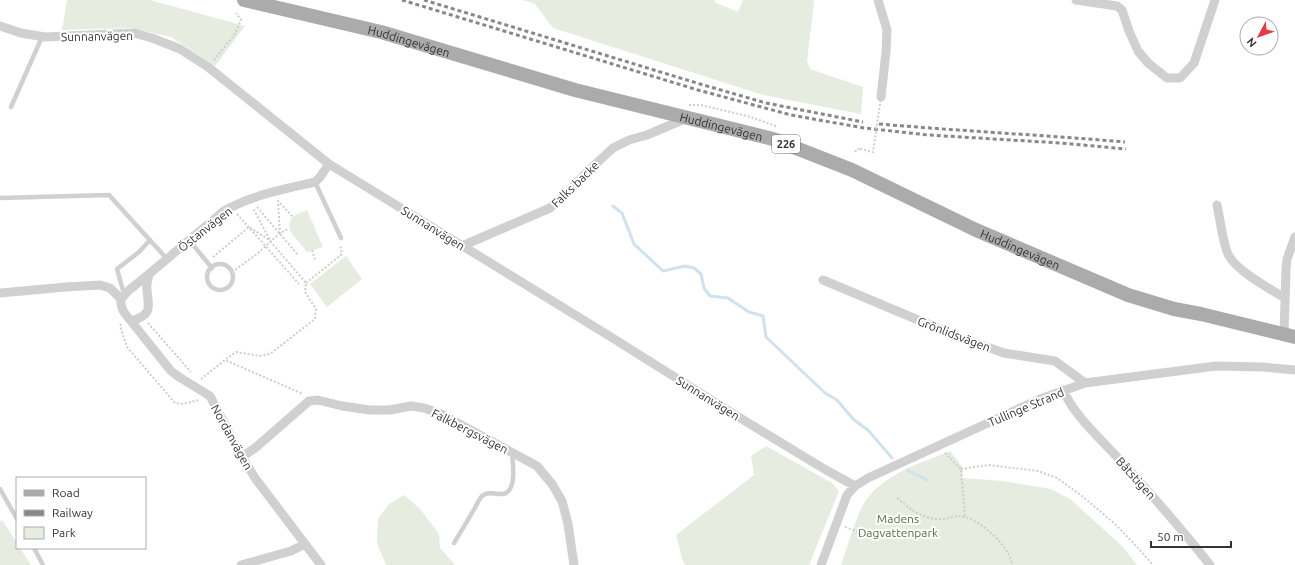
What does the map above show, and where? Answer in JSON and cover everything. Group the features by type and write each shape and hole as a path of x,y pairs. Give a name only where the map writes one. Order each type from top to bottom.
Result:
{"main road":[{"name":"Huddingevägen","path":"244,0 381,32 575,90 761,136 813,154 852,170 976,230 1128,295 1174,309 1201,314 1290,336"}],"street":[{"path":"878,0 887,30 881,97"},
{"path":"1076,0 1117,6 1122,10 1129,32 1138,51 1148,63 1167,78 1180,78 1194,63 1215,0"},
{"name":"Sunnanvägen","path":"0,26 21,33 42,37 134,33 180,49 208,67 329,164 617,341 732,414 855,486"},
{"name":"Falks backe","path":"462,246 550,208 613,148 629,140 647,135 687,118"},
{"path":"315,182 329,164"},
{"name":"Östanvägen","path":"123,297 224,211 231,207 250,203 267,193 315,182"},
{"path":"1217,205 1228,255 1233,263 1285,298"},
{"path":"1290,336 1285,298 1286,268 1287,259 1295,237"},
{"path":"0,293 100,285 110,288 123,297 120,304 122,310 129,318 142,318 149,306 146,288 149,274"},
{"name":"Grönlidsvägen","path":"823,280 961,338 1004,353 1055,361 1085,383"},
{"name":"Nordanvägen","path":"129,318 171,371 210,396 242,457 270,499 320,565"},
{"name":"Tullinge Strand","path":"822,565 847,495 855,486 868,478 1040,399 1085,383 1216,366 1264,367 1295,370"},
{"name":"Båtstigen","path":"1064,390 1068,401 1081,420 1100,438 1184,531 1210,565"},
{"name":"Falkbergsvägen","path":"309,401 318,400 342,406 370,410 390,410 411,406 424,408 441,414 537,466 552,484 562,501 568,524 574,565"},
{"path":"242,457 255,448 309,401"},
{"path":"241,565 291,551 305,544"}],"lane":[{"path":"11,106 42,37"},
{"path":"315,182 341,238"},
{"path":"0,198 109,195 167,260"},
{"path":"123,297 117,269 139,252 150,240"},
{"path":"189,240 212,268"},
{"path":"219,264 223,264 230,268 232,272 233,280 231,284 220,290 212,287 208,279 208,275 212,268 219,264"},
{"path":"454,544 481,497 490,493 506,493 510,489 513,481 512,453"},
{"path":"0,489 16,517"},
{"path":"35,549 43,565"}],"path":[{"path":"208,67 235,34 241,20 236,13"},
{"path":"855,152 857,149 860,149 873,152 881,97"},
{"path":"280,234 278,201 293,217"},
{"path":"250,203 256,206 298,255"},
{"path":"250,203 271,242 306,283"},
{"path":"231,207 299,284"},
{"path":"249,227 271,242"},
{"path":"207,262 249,227"},
{"path":"232,272 288,229"},
{"path":"226,359 236,352 260,356 270,354 315,320 316,309 305,292 306,283 342,254 340,246"},
{"path":"312,250 316,260"},
{"path":"129,318 120,326 127,347 175,403 182,404 210,396"},
{"path":"142,318 152,325 194,375"},
{"path":"198,380 225,360 304,395 309,401"},
{"path":"938,447 961,468 965,517"},
{"path":"961,468 989,465 1038,472 1057,478 1082,496 1114,523 1153,565"},
{"path":"897,498 915,513 928,518 942,519 957,516 965,517 977,523 992,534 1004,547 1013,565"},
{"path":"836,525 856,530 864,529"}],"green space":[{"path":"67,0 150,0 245,26 215,66 171,37 131,28 62,30"},
{"path":"523,0 714,0 716,3 738,12 743,0 813,0 807,61 810,69 863,87 861,114 763,95 553,28 535,4"},
{"path":"307,210 323,247 307,252 290,231 289,226 293,217"},
{"path":"346,256 362,279 327,307 310,284"},
{"path":"766,446 832,483 839,491 809,565 685,565 676,535 754,475 751,456"},
{"name":"Madens Dagvattenpark","path":"950,451 963,468 962,478 1003,481 1051,489 1070,499 1122,546 1137,565 841,565 853,528 862,507 869,496 889,479 901,472"},
{"path":"404,495 420,509 439,534 440,548 455,565 386,565 377,543 378,519 389,504"},
{"path":"2,520 16,541 16,549 21,549 31,565 0,565 0,522"}],"waterway":[{"path":"613,206 622,213 634,244 663,271 685,266 694,268 701,274 704,288 710,296 728,298 749,312 763,316 766,337 825,393 837,400 854,420 868,430 892,458"},
{"path":"907,470 927,480"}],"railway":[{"path":"402,0 698,90 791,115 864,128 928,135 1061,143 1126,149"},
{"path":"424,0 766,103 863,122"},
{"path":"879,124 1125,142"}]}
